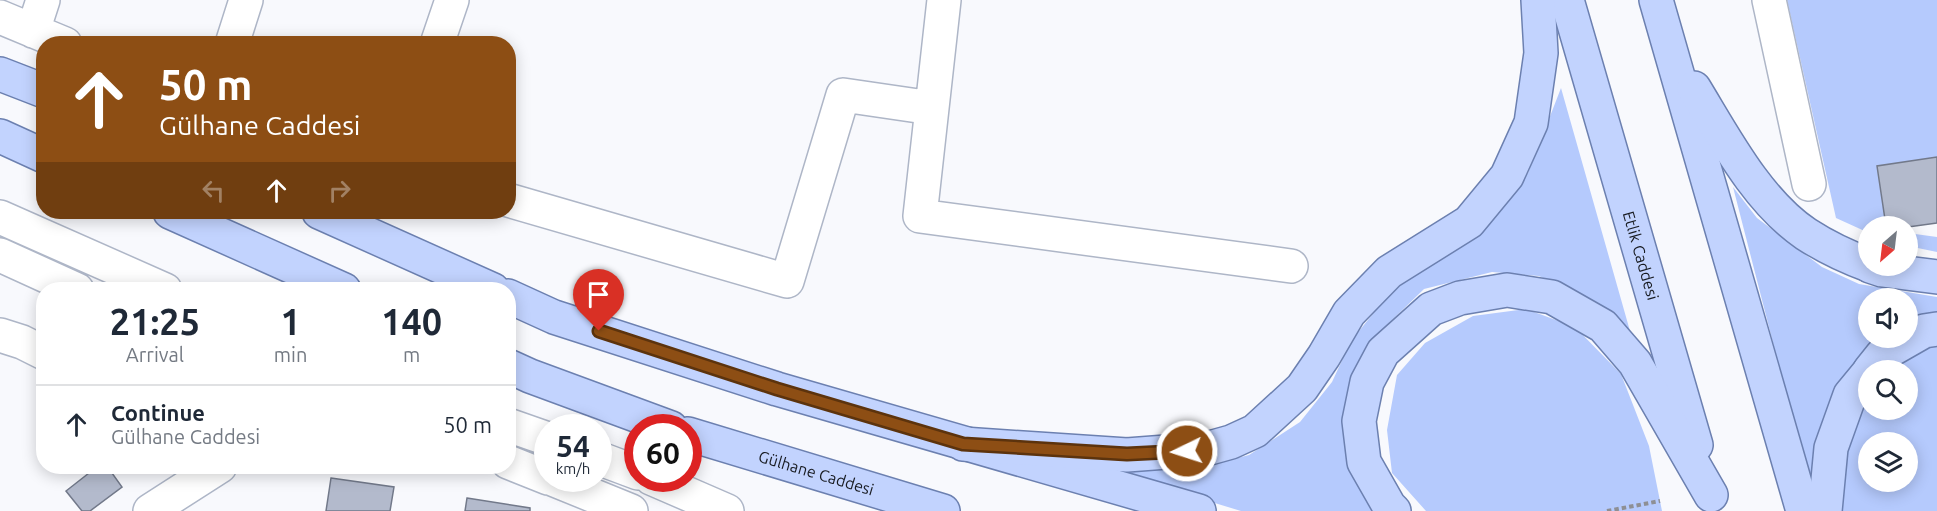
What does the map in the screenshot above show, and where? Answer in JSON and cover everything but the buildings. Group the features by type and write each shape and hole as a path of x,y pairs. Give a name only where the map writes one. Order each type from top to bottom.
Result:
{"main road":[{"path":"963,444 1127,454 1206,449 1231,442 1256,431 1302,388 1349,313 1389,272 1469,222 1507,176 1531,123 1541,53 1538,0"},
{"name":"Etlik Caddesi","path":"1567,0 1713,503"},
{"path":"1656,0 1803,511"},
{"path":"1672,53 1733,151 1768,200 1805,234 1858,261"},
{"path":"0,74 36,88"},
{"path":"0,136 36,152"},
{"path":"186,219 326,282"},
{"path":"336,219 475,282"},
{"path":"1918,275 1937,277"},
{"path":"1394,511 1389,507 1364,462 1359,421 1367,382 1383,352 1431,309 1460,298 1507,290 1552,297 1603,326 1635,363 1713,503"},
{"path":"516,300 554,317 777,389 1199,511"},
{"path":"1878,360 1882,355 1924,331 1937,329"},
{"path":"516,370 633,414"},
{"path":"1825,511 1831,448 1850,395 1858,385"},
{"name":"Gülhane Caddesi","path":"702,438 943,511"}],"street":[{"path":"33,31 43,0"},
{"path":"235,36 246,0"},
{"path":"440,36 453,0"},
{"path":"944,0 920,216 1291,266"},
{"path":"1769,0 1809,184"},
{"path":"0,17 45,36"},
{"path":"516,202 787,281 843,95 932,108"},
{"path":"0,217 147,282"},
{"path":"0,255 59,282"},
{"path":"0,335 36,349"},
{"path":"516,428 534,434"},
{"path":"516,465 534,472"},
{"path":"150,511 208,474"},
{"path":"584,492 631,511"},
{"path":"683,492 727,511"}],"path":[{"path":"1607,511 1660,501"}],"shaded area":[{"path":"1787,0 1937,0 1937,157 1877,166 1884,216 1858,216 1858,228 1836,218"},
{"path":"1561,88 1630,331 1585,299 1539,276 1492,272 1424,289 1389,323 1367,357 1349,396 1344,432 1350,467 1374,511 1241,511 1080,462 1203,467 1249,455 1300,422 1332,382 1351,341 1380,305 1419,268 1479,229 1528,173"},
{"path":"1733,187 1757,218 1822,267 1859,284 1883,288 1858,288 1858,348 1884,348 1878,360 1858,360 1858,400 1822,472 1807,475"},
{"path":"1918,234 1937,237 1937,252 1918,248"},
{"path":"1918,294 1937,297 1937,316 1918,322"},
{"path":"1526,309 1575,327 1621,374 1649,446 1662,511 1426,511 1392,473 1387,430 1397,375 1425,343 1473,316"},
{"path":"1937,345 1937,511 1840,511 1839,465 1853,419 1858,412 1858,420 1918,420 1918,360 1907,360 1926,348"}],"route":[{"path":"599,331 777,389 963,444 1127,454 1187,451"}]}
